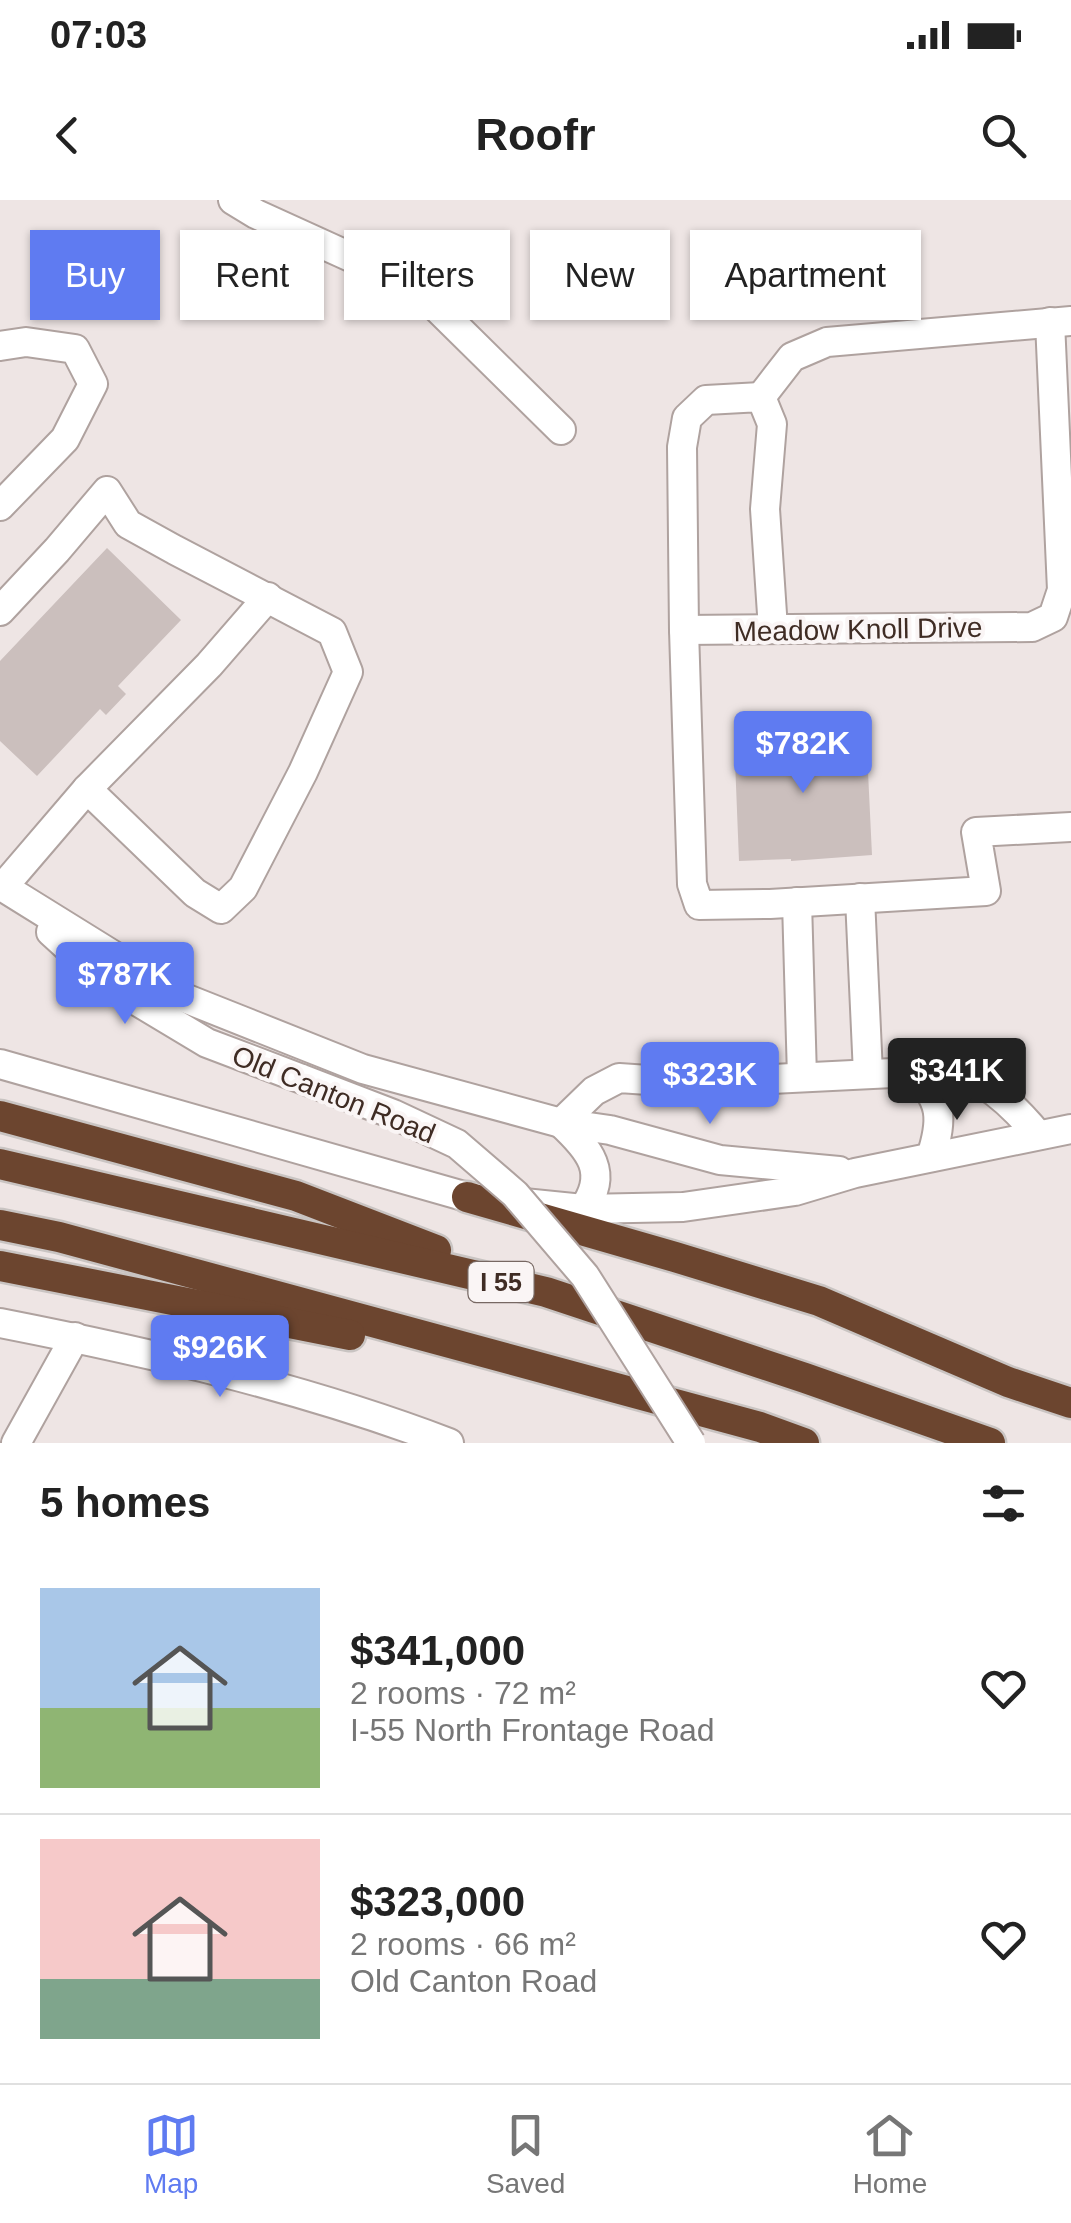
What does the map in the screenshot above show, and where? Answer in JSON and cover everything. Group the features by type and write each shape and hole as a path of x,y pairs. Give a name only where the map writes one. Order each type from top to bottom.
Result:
{"highway":[{"path":"0,1116 296,1196 546,1292"},
{"name":"I 55","path":"0,1164 546,1292 990,1443"},
{"path":"467,1198 819,1300 1008,1382 1071,1404"},
{"path":"0,1226 59,1237 760,1427 804,1443"},
{"path":"0,1266 607,1385"}],"street":[{"path":"233,200 423,294 562,430"},
{"path":"1061,321 827,342 792,357 761,397 706,400 687,418 682,447 692,884 699,906 986,891 976,832 1071,827"},
{"name":"Meadow Knoll Drive","path":"684,630 1032,627 1053,617 1062,590 1061,321"},
{"path":"0,346 26,342 75,349 93,384 66,439 0,506"},
{"path":"761,397 772,424 765,509 773,630"},
{"path":"0,611 108,490 128,524 332,632 348,672 303,772 243,888 221,908 195,893 87,789"},
{"path":"2,886 87,789 268,597"},
{"name":"Old Canton Road","path":"2,886 107,983 207,1042 393,1114 457,1144 515,1194 585,1276 691,1443"},
{"name":"Old Canton Road","path":"2,886 177,995 363,1069 562,1123 610,1130 720,1160 855,1172"},
{"path":"860,898 868,1074"},
{"path":"796,902 802,1077"},
{"path":"0,1064 467,1198 583,1209 683,1207 795,1191 855,1172 1071,1129"},
{"path":"583,1209 593,1196 596,1167 584,1144 562,1123 594,1091 619,1078 692,1083 914,1072 944,1066 988,1086 1017,1109 1038,1136"},
{"path":"914,1072 928,1086 939,1112 940,1132 931,1157"},
{"path":"0,1322 263,1381 392,1433 449,1443"},
{"path":"13,1431 76,1338"}],"building":[{"path":"107,548 181,620 118,686 126,694 106,715 100,709 37,776 0,741 0,661"},
{"path":"866,730 872,855 739,861 734,735"}]}
